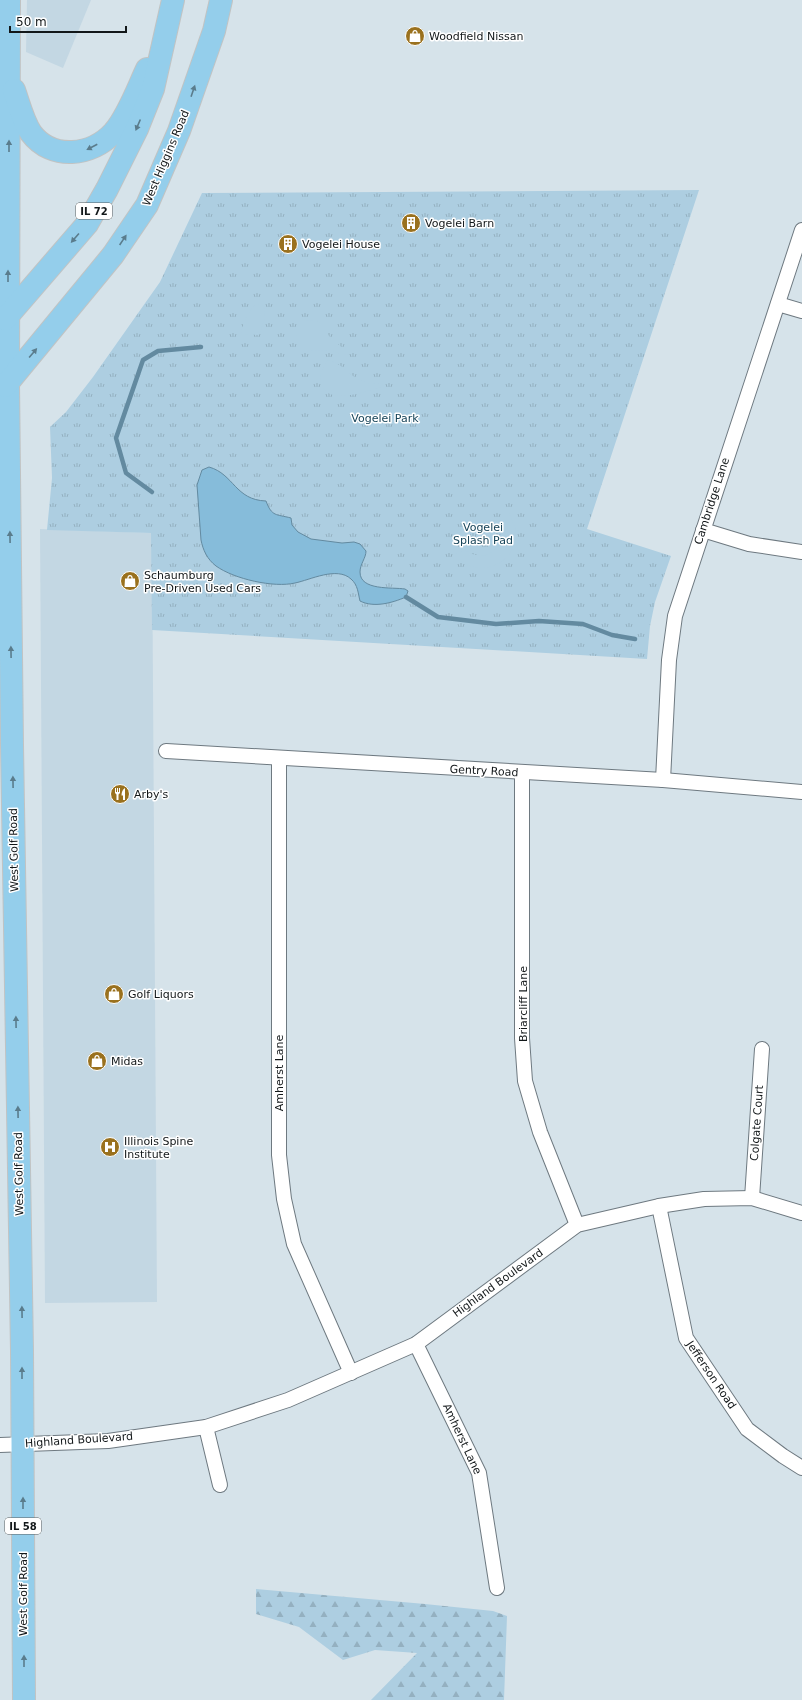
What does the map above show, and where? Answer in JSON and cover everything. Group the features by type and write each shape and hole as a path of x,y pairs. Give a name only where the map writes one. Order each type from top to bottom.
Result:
{"main road":[{"name":"West Golf Road","path":"9,0 4,320 7,891 23,1444 24,1700"},
{"name":"IL 72","path":"4,320 87,224 107,189 137,129 153,89 173,0"},
{"name":"West Higgins Road","path":"4,387 113,256 147,205 179,131 214,31 221,0"},
{"path":"9,76 30,132 37,139 44,145 64,152 84,151 95,146 114,132 165,34"}],"street":[{"name":"Cambridge Lane","path":"663,780 672,637 680,600 802,230"},
{"path":"778,304 802,311"},
{"path":"703,530 749,544 802,552"},
{"name":"Gentry Road","path":"166,751 279,759 663,780 802,792"},
{"name":"Amherst Lane","path":"279,759 279,1148 284,1199 294,1244 351,1373"},
{"name":"Briarcliff Lane","path":"522,773 522,1038 525,1080 540,1132 577,1225"},
{"name":"Colgate Court","path":"752,1198 762,1049"},
{"name":"Highland Boulevard","path":"0,1445 108,1441 206,1427 288,1400 416,1344 577,1225 658,1206 704,1199 752,1198 802,1213"},
{"name":"Jefferson Road","path":"658,1206 686,1338 747,1429 783,1456 802,1468"},
{"name":"Amherst Lane","path":"416,1344 479,1473 497,1588"},
{"path":"206,1427 220,1485"}],"shaded area":[{"path":"27,0 91,0 63,68 26,52"},
{"path":"209,467 224,475 241,492 256,500 266,501 270,510 275,514 291,518 292,525 298,532 311,539 342,543 354,542 360,544 366,551 360,569 361,578 365,582 378,587 405,589 408,591 406,597 389,603 371,604 360,601 355,584 345,575 323,575 295,583 276,584 254,581 233,575 216,566 204,551 201,540 197,485 202,470"},
{"path":"40,529 152,533 157,1302 45,1303"}],"green space":[{"name":"Vogelei Park","path":"699,190 587,529 671,556 655,602 650,626 647,659 152,630 151,533 47,530 52,478 50,427 66,412 93,377 160,282 202,193"},
{"path":"256,304 264,306 265,318 259,335 241,334 246,318"},
{"path":"315,320 322,323 329,336 349,354 344,355 330,350 308,351 298,343 296,329 304,321"},
{"path":"327,360 334,362 356,378 371,383 382,384 382,387 341,396 328,393 320,383 321,372"},
{"path":"509,513 516,533 514,545 509,555 502,562 483,568 472,567 453,555 465,550 478,556 484,556 493,551 501,541 504,534 501,521"},
{"path":"256,1589 493,1611 507,1616 504,1700 371,1700 417,1653 375,1650 343,1660 299,1627 256,1614"}],"waterway":[{"path":"152,492 126,473 116,438 143,360 158,351 201,347"},
{"path":"406,597 438,617 496,624 539,621 583,624 612,635 635,639"}],"place":[{"name":"Woodfield Nissan","path":"415,36"},
{"name":"Vogelei Barn","path":"411,223"},
{"name":"Vogelei House","path":"288,244"},
{"name":"Schaumburg Pre-Driven Used Cars","path":"130,581"},
{"name":"Arby's","path":"120,794"},
{"name":"Golf Liquors","path":"114,994"},
{"name":"Midas","path":"97,1061"},
{"name":"Illinois Spine Institute","path":"110,1147"}],"park label":[{"name":"Vogelei Splash Pad","path":"483,533"}]}
